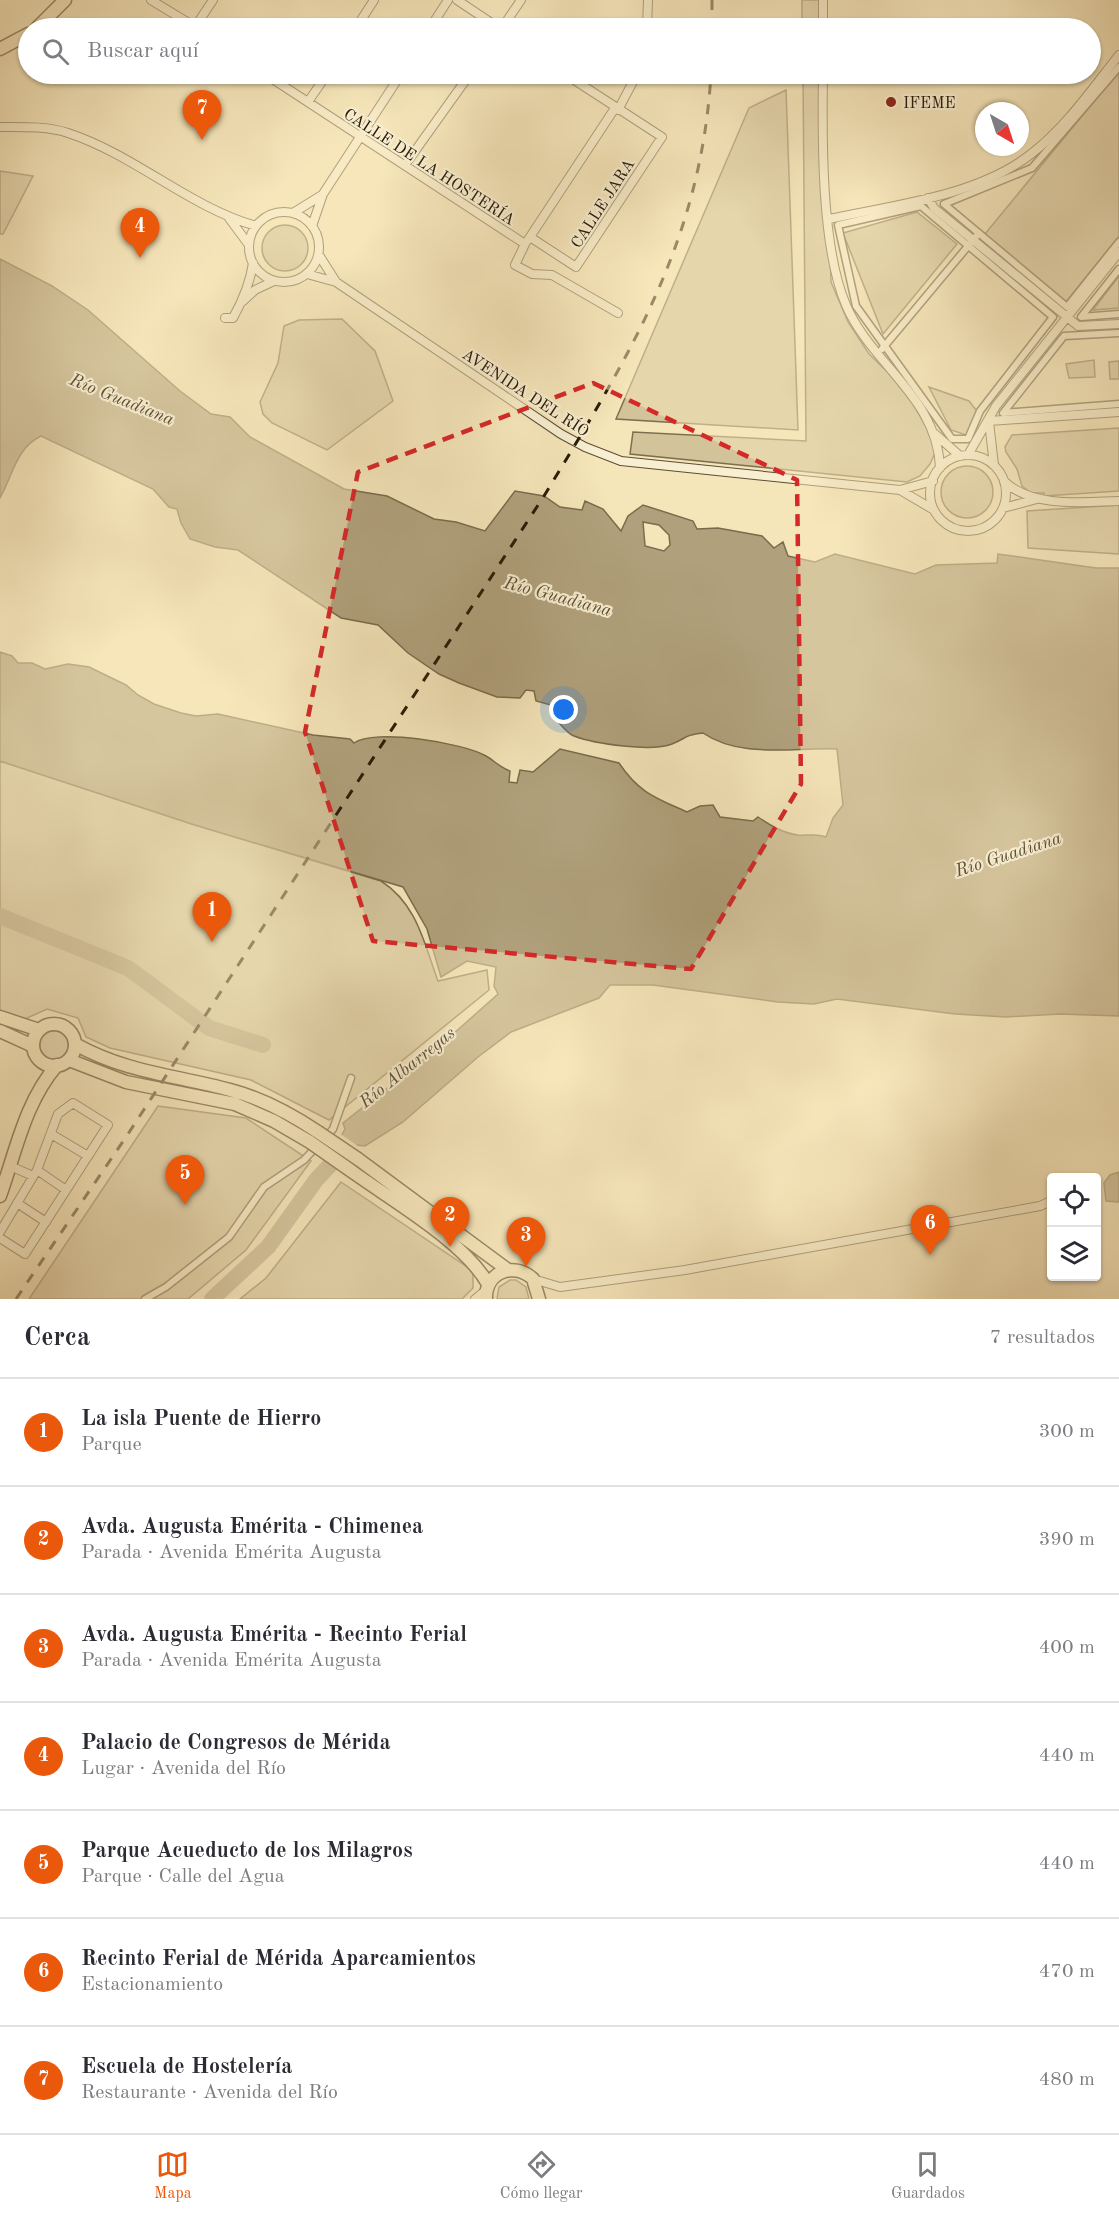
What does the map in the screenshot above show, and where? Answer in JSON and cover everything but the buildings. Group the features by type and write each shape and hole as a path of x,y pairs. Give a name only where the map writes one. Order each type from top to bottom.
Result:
{"main road":[{"path":"47,18 65,0"},
{"path":"0,49 18,39"},
{"path":"0,1017 39,1030"},
{"path":"33,1046 39,1030 51,1024 58,1024 70,1031 75,1044 111,1063 147,1073 231,1090 266,1102 318,1132 358,1159 508,1270"},
{"path":"0,1031 33,1046 40,1060 40,1084 0,1196"},
{"path":"69,1060 75,1044"},
{"path":"40,1060 57,1065"},
{"path":"40,1084 57,1065 69,1060 126,1082 236,1104 274,1121 310,1142 413,1214 471,1260 487,1291"},
{"path":"487,1291 496,1275 508,1270 522,1271 533,1280 539,1299"}],"street":[{"path":"151,0 180,18"},
{"path":"202,18 213,0"},
{"path":"362,18 374,0"},
{"path":"436,18 448,0"},
{"path":"457,0 485,18"},
{"path":"508,18 521,0"},
{"path":"647,18 648,0"},
{"path":"823,0 823,18"},
{"path":"1101,77 1119,55"},
{"path":"1119,67 1032,168 944,204 1067,307 1119,242"},
{"name":"CALLE DE LA HOSTERÍA","path":"280,84 360,137 528,240 515,265 532,274 552,275 618,313"},
{"path":"308,102 320,84"},
{"path":"312,226 323,194 394,84"},
{"path":"405,165 463,84"},
{"path":"580,84 616,109"},
{"path":"528,240 631,84"},
{"path":"823,84 822,119 834,269 840,291 856,324 878,354 912,393 934,433 940,468 930,490 934,510 941,520 951,527 975,531 987,526 1004,508 1005,482"},
{"path":"829,219 928,198 988,179 1030,155 1064,123 1096,84"},
{"name":"CALLE JARA","path":"528,240 576,267 662,137 616,109"},
{"path":"0,127 66,132 105,147 229,218 256,226"},
{"path":"249,245 256,226 269,216 293,213 305,208 323,194"},
{"path":"928,198 934,208 970,243 1053,317 980,411 968,439 952,439 856,306 838,225 921,206 970,243 1068,317 1078,326 1119,324"},
{"path":"242,302 255,290 274,281 297,280 307,274 319,255 320,245 312,226 293,213"},
{"path":"225,318 233,318 242,302 251,281 253,263 249,245 229,218"},
{"path":"878,354 978,233"},
{"path":"940,468 964,456 989,421 996,406 1119,252"},
{"name":"AVENIDA DEL RÍO","path":"319,255 336,282"},
{"path":"253,263 258,271 274,281"},
{"path":"1119,269 1081,317 1119,315"},
{"name":"AVENIDA DEL RÍO","path":"307,274 336,282 561,434 603,455 638,464 900,489 933,481"},
{"path":"1119,333 1064,336 1003,412 1119,404"},
{"path":"989,421 1119,412"},
{"path":"989,421 994,465"},
{"path":"934,433 943,426"},
{"path":"934,433 964,456 986,460 994,465 1005,482 1016,492 1037,498 1119,501"},
{"name":"AVENIDA DEL RÍO","path":"900,489 934,510"},
{"path":"1004,508 1037,498"},
{"path":"145,1299 166,1287 229,1238 264,1187 304,1160 333,1129 351,1078"},
{"path":"0,1232 35,1173 58,1114 73,1103 108,1125 25,1254 0,1238"},
{"path":"51,1134 88,1156"},
{"path":"10,1167 35,1173 66,1190"},
{"path":"533,1280 560,1287 685,1270 917,1230 1040,1206 1047,1202"},
{"path":"17,1203 46,1222"},
{"path":"475,1299 487,1291"}],"highlighted area":[{"path":"593,383 797,480 801,784 691,969 373,941 305,732 358,472"}],"shaded area":[{"path":"802,0 821,0 822,18 802,18"},
{"path":"1119,71 1119,236 1065,303 985,234"},
{"path":"803,84 824,84 831,282 848,322 869,354 904,388 933,439 935,453 930,464 920,476 907,482 630,454 633,432 806,441"},
{"path":"786,90 798,430 616,419 749,108"},
{"path":"0,171 33,176 3,234 0,234"},
{"path":"917,212 957,244 883,334 843,233"},
{"path":"285,225 301,232 308,248 301,264 285,271 269,264 262,248 269,232"},
{"path":"1119,276 1119,308 1093,310"},
{"path":"342,319 375,351 393,401 327,450 272,423 263,414 260,402 278,363 284,326 299,320"},
{"path":"1094,360 1095,377 1069,378 1066,364"},
{"path":"1119,361 1119,379 1110,379 1109,362"},
{"path":"929,387 969,401 977,411 966,435 951,430"},
{"path":"1119,428 1119,491 1044,496 1044,493 1031,493 1022,486 1017,469 1005,447 1012,435"},
{"path":"962,466 972,466 986,473 993,492 986,511 972,518 962,518 952,514 945,507 941,497 941,487 945,477 952,470"},
{"path":"1119,505 1119,554 1028,548 1027,511"},
{"path":"0,761 195,825 381,881 403,901 418,925 438,981 487,970 489,990 329,1120 251,1080 110,1048 86,1037 78,1018 47,1009 25,1019 0,1010"},
{"path":"54,1031 64,1035 68,1045 64,1055 54,1059 44,1055 40,1045 44,1035"},
{"path":"158,1106 246,1118 311,1161 246,1250 188,1299 29,1299"},
{"path":"341,1182 473,1271 473,1288 462,1299 240,1299 266,1278"},
{"path":"510,1280 516,1280 526,1287 529,1299 497,1299 499,1287"}],"water":[{"name":"Río Guadiana","path":"0,259 52,286 88,310 180,391 211,414 230,417 250,437 344,489 387,496 434,519 456,522 485,531 515,491 544,496 560,507 582,510 585,501 603,509 621,531 628,516 643,505 693,521 697,529 718,528 762,536 774,548 783,542 788,556 815,562 835,554 915,574 936,565 997,563 998,554 1096,568 1119,568 1119,1016 1060,1014 1006,1017 955,1014 837,999 814,1004 778,1002 653,985 610,985 599,998 511,1032 478,1057 403,1122 365,1146 356,1145 316,1180 345,1129 343,1123 433,1052 498,994 494,986 496,967 467,961 441,977 427,929 403,887 195,825 0,761 0,652 12,656 18,663 32,663 45,669 68,664 89,667 126,685 154,704 181,713 196,716 218,714 313,735 350,739 354,743 380,737 399,737 459,746 486,756 510,771 509,782 517,783 520,770 533,772 560,749 619,763 626,773 649,794 687,812 700,806 713,805 720,817 753,821 758,817 781,831 798,835 826,837 833,818 843,805 837,749 750,749 718,741 703,733 689,736 672,744 651,747 609,744 574,736 551,713 551,705 536,701 534,691 526,690 520,698 497,697 439,674 408,653 378,625 341,618 238,550 215,547 190,539 181,523 177,509 169,507 153,489 41,436 20,455 0,498","holes":["643,522 659,525 669,535 670,545 664,551 645,546"]},
{"path":"1119,1172 1119,1202 1106,1201 1104,1183 1110,1175"}],"pier":[{"path":"339,1133 361,1148 357,1148 332,1171 322,1164"}],"waterway":[{"path":"0,916 128,968 209,1028 263,1045"},
{"name":"Río Albarregas","path":"212,1299 268,1247 316,1180 332,1163"}],"railway":[{"path":"712,0 712,18"},
{"path":"16,1299 128,1134 544,496 605,395 656,296 676,244 693,191 704,135 710,84"}],"place":[{"name":"IFEME","path":"891,102"},
{"name":"Escuela de Hostelería","path":"202,140"},
{"name":"Palacio de Congresos de Mérida","path":"140,258"},
{"name":"La isla Puente de Hierro","path":"212,942"},
{"name":"Parque Acueducto de los Milagros","path":"185,1205"},
{"name":"Avda. Augusta Emérita - Chimenea","path":"450,1247"},
{"name":"Recinto Ferial de Mérida Aparcamientos","path":"930,1255"},
{"name":"Avda. Augusta Emérita - Recinto Ferial","path":"526,1267"}]}
